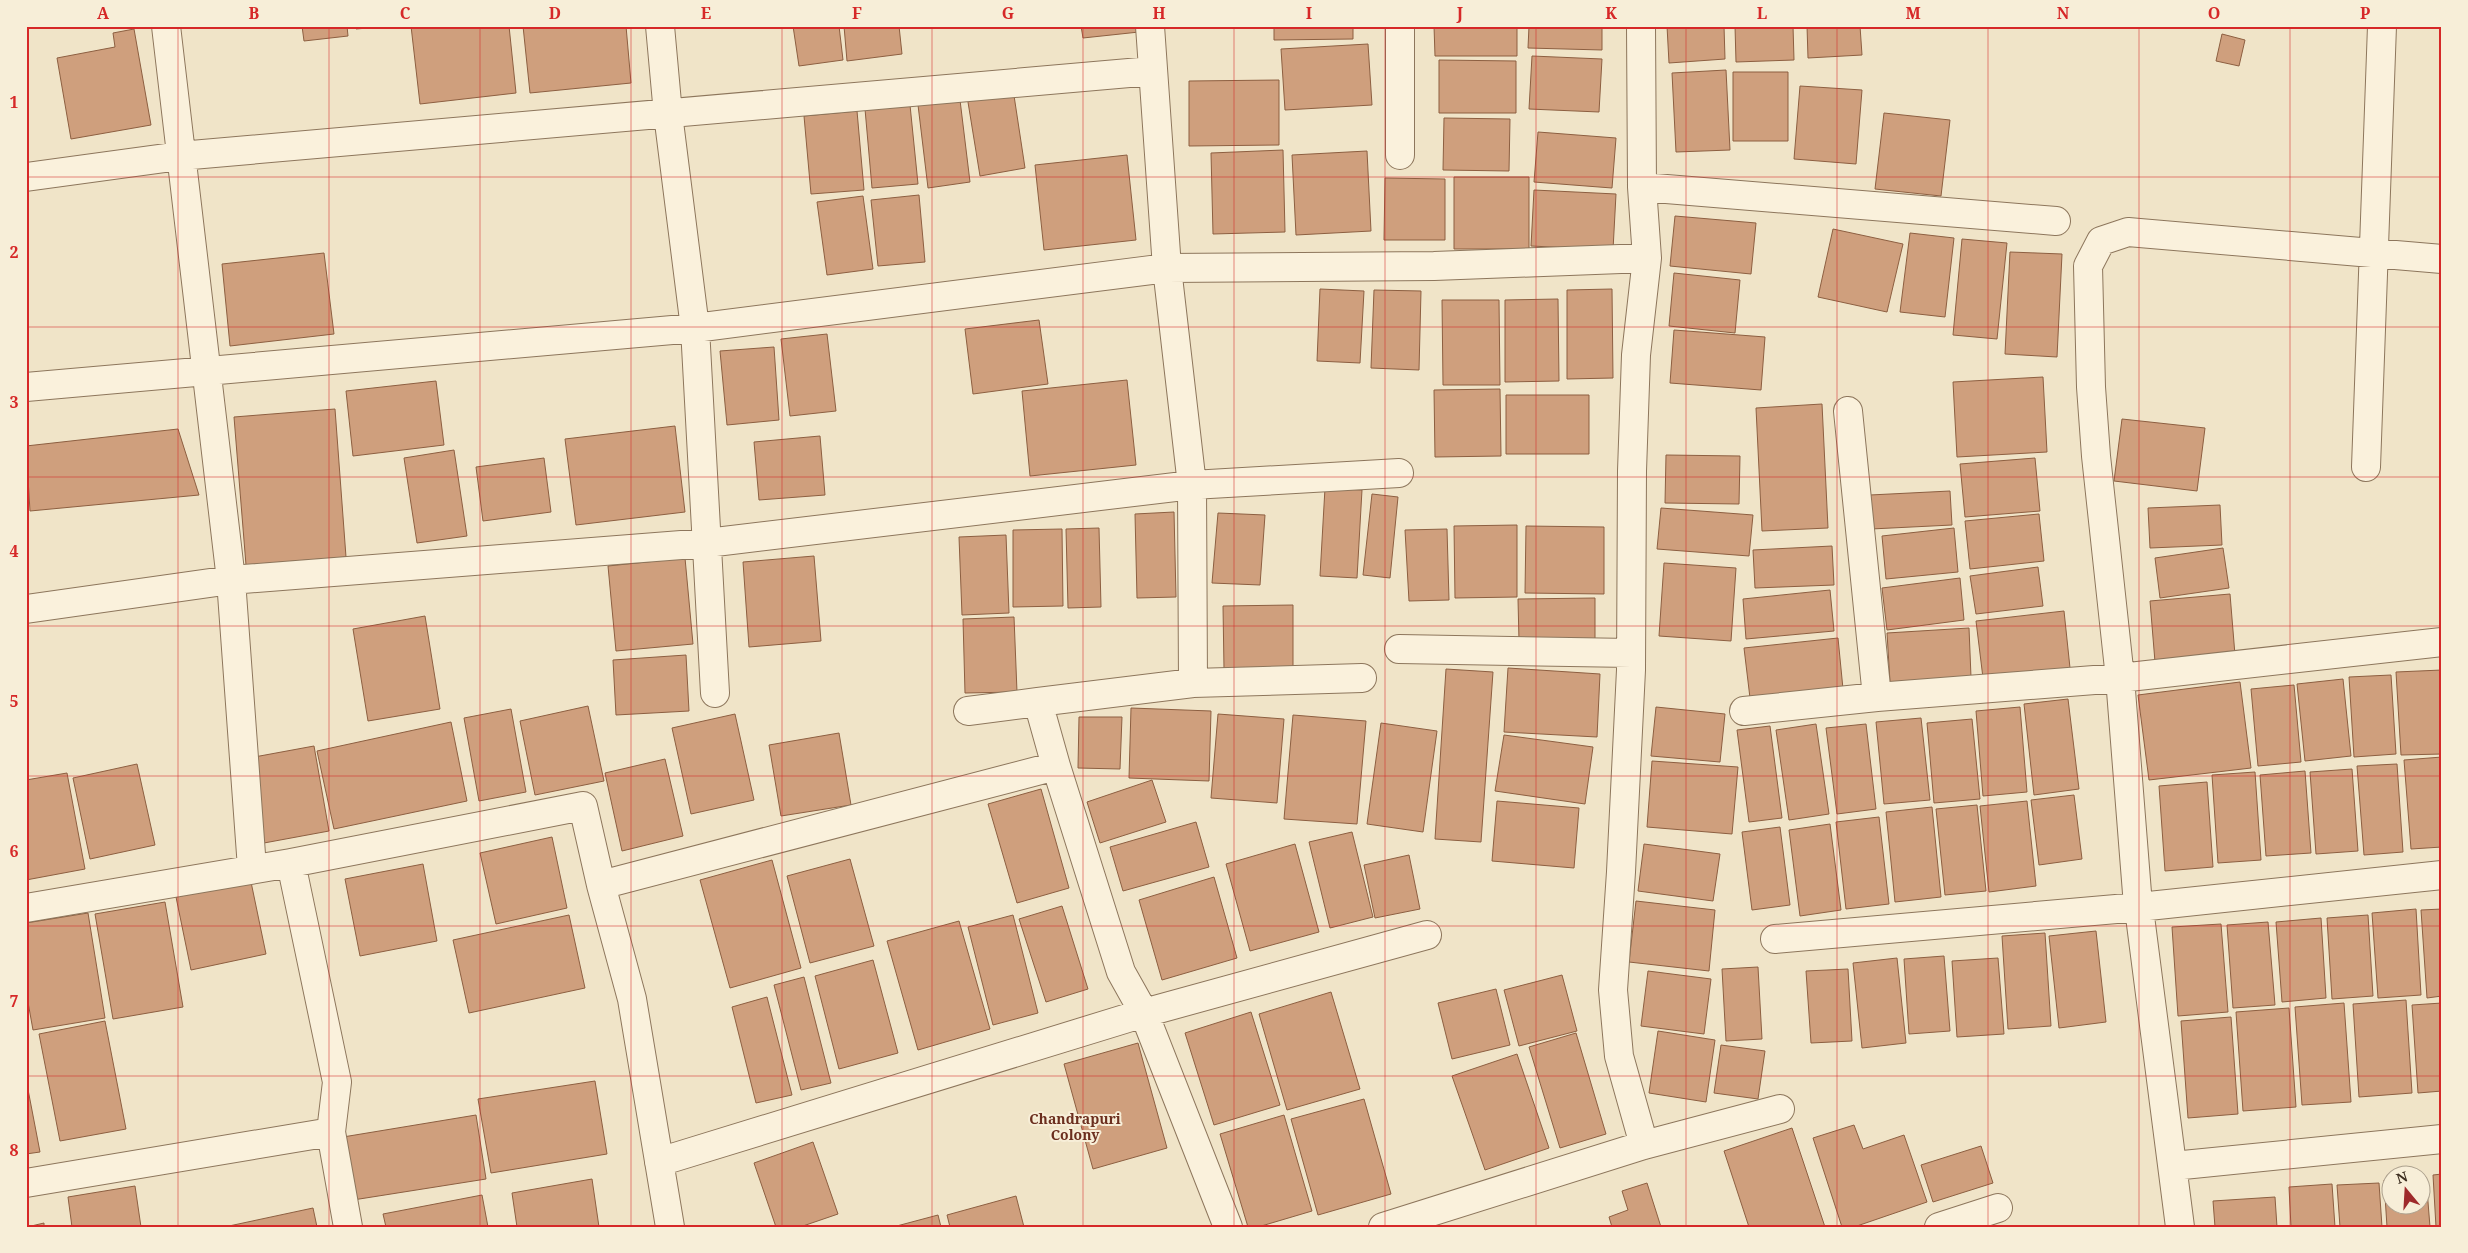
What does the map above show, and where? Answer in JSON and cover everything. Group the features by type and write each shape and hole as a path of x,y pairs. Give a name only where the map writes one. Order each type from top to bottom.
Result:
{"street":[{"path":"166,26 232,580 252,868"},
{"path":"660,26 668,114 695,328 715,693"},
{"path":"1150,26 1167,268 1192,486 1193,683"},
{"path":"1400,26 1400,155"},
{"path":"1641,26 1642,187 1647,258 1636,355 1632,471 1631,653 1622,872 1613,990 1619,1056 1644,1145"},
{"path":"2366,468 2382,26"},
{"path":"26,177 180,156 1152,71"},
{"path":"1642,187 2056,221"},
{"path":"2180,1227 2139,907 2120,678 2096,456 2091,387 2088,266 2101,241 2128,232 2373,255 2442,259"},
{"path":"26,387 695,328 1167,268 1434,266 1647,258"},
{"path":"1848,411 1878,697"},
{"path":"26,609 232,580 707,543 1192,486 1399,473"},
{"path":"1744,711 1878,697 2120,678 2442,642"},
{"path":"1399,649 1631,653"},
{"path":"968,711 1193,683 1362,678"},
{"path":"1038,702 1056,766 1121,972 1144,1013 1228,1227"},
{"path":"601,885 1056,766"},
{"path":"26,908 252,868 291,863 583,806 601,885 632,999 670,1227"},
{"path":"291,863 337,1082 331,1132 348,1227"},
{"path":"1775,939 2139,907 2442,875"},
{"path":"659,1162 1144,1013 1427,936"},
{"path":"1383,1227 1644,1145 1780,1109"},
{"path":"26,1183 331,1132"},
{"path":"2173,1166 2442,1139"},
{"path":"1939,1227 1998,1208"}],"building":[{"path":"302,26 347,26 348,36 304,41"},
{"path":"356,26 392,26 356,29"},
{"path":"411,26 509,26 516,93 420,104"},
{"path":"523,26 626,26 631,83 530,93"},
{"path":"793,26 839,26 843,60 799,66"},
{"path":"844,26 899,26 902,54 847,61"},
{"path":"1081,26 1139,26 1139,32 1083,38"},
{"path":"1274,26 1353,26 1353,39 1274,40"},
{"path":"1434,26 1517,26 1517,56 1435,56"},
{"path":"1529,26 1602,26 1602,50 1528,48"},
{"path":"1667,26 1724,26 1725,59 1669,63"},
{"path":"1735,26 1793,26 1794,60 1736,62"},
{"path":"1807,26 1860,26 1862,55 1808,58"},
{"path":"134,29 151,125 71,139 57,58 115,47 113,33"},
{"path":"2222,34 2245,40 2239,66 2216,61"},
{"path":"1368,44 1372,105 1285,110 1281,49"},
{"path":"1532,56 1602,59 1599,112 1529,109"},
{"path":"1439,60 1516,61 1516,113 1439,113"},
{"path":"1726,70 1730,150 1676,152 1672,73"},
{"path":"1733,72 1788,72 1788,141 1733,141"},
{"path":"1279,80 1279,145 1189,146 1189,81"},
{"path":"1800,86 1862,90 1856,164 1794,159"},
{"path":"1013,89 1025,168 980,176 967,96"},
{"path":"960,100 970,182 928,188 918,105"},
{"path":"910,105 918,184 872,188 865,109"},
{"path":"857,111 864,190 811,194 804,116"},
{"path":"1884,113 1950,120 1941,196 1875,189"},
{"path":"1444,118 1510,119 1509,171 1443,170"},
{"path":"1538,132 1616,138 1612,188 1534,182"},
{"path":"1283,150 1285,232 1213,234 1211,153"},
{"path":"1367,151 1371,231 1296,235 1292,155"},
{"path":"1127,155 1136,240 1044,250 1035,165"},
{"path":"1454,177 1529,177 1529,249 1454,249"},
{"path":"1385,178 1445,179 1445,240 1384,240"},
{"path":"1534,190 1616,194 1613,250 1531,246"},
{"path":"919,195 925,262 878,266 871,200"},
{"path":"863,196 873,269 827,275 817,202"},
{"path":"1675,216 1756,223 1751,274 1670,266"},
{"path":"1833,229 1903,244 1887,312 1818,297"},
{"path":"1910,233 1954,238 1945,317 1900,312"},
{"path":"1962,239 2007,243 1997,339 1953,335"},
{"path":"2010,252 2062,254 2057,357 2005,354"},
{"path":"324,253 334,334 230,346 222,264"},
{"path":"1674,273 1740,280 1735,333 1669,326"},
{"path":"1320,289 1364,291 1360,363 1317,361"},
{"path":"1612,289 1613,378 1567,379 1567,290"},
{"path":"1374,290 1421,291 1419,370 1371,368"},
{"path":"1558,299 1559,381 1505,382 1505,300"},
{"path":"1442,300 1499,300 1500,385 1443,385"},
{"path":"1039,320 1048,384 973,394 965,329"},
{"path":"1674,330 1765,337 1761,390 1670,383"},
{"path":"827,334 836,411 790,416 781,339"},
{"path":"774,347 779,420 727,425 720,351"},
{"path":"2043,377 2047,452 1957,457 1953,382"},
{"path":"1127,380 1136,465 1030,476 1022,391"},
{"path":"436,381 444,445 353,456 346,391"},
{"path":"1500,389 1501,456 1435,457 1434,390"},
{"path":"1506,395 1589,395 1589,454 1506,454"},
{"path":"1822,404 1828,528 1762,531 1756,408"},
{"path":"335,409 346,557 246,565 234,417"},
{"path":"2122,419 2205,428 2197,491 2114,481"},
{"path":"675,426 685,512 576,525 565,439"},
{"path":"178,429 199,495 30,511 26,446"},
{"path":"820,436 825,495 759,500 754,442"},
{"path":"454,450 467,536 417,543 404,458"},
{"path":"1666,455 1740,456 1739,504 1665,503"},
{"path":"544,458 551,512 483,521 476,467"},
{"path":"2035,458 2040,511 1965,517 1960,464"},
{"path":"1325,488 1362,490 1357,578 1320,576"},
{"path":"1950,491 1952,525 1871,529 1870,495"},
{"path":"1372,494 1398,497 1390,578 1363,575"},
{"path":"2220,505 2222,545 2150,548 2148,508"},
{"path":"1661,508 1753,515 1749,556 1657,549"},
{"path":"1174,512 1176,597 1137,598 1135,514"},
{"path":"1218,513 1265,515 1260,585 1212,583"},
{"path":"2039,514 2044,561 1970,569 1965,521"},
{"path":"1517,525 1517,597 1455,598 1454,526"},
{"path":"1526,526 1604,527 1604,594 1525,593"},
{"path":"1099,528 1101,607 1068,608 1066,529"},
{"path":"1954,528 1958,572 1886,579 1882,536"},
{"path":"1062,529 1063,606 1013,607 1013,530"},
{"path":"1447,529 1449,600 1409,601 1405,530"},
{"path":"1006,535 1009,613 962,615 959,537"},
{"path":"1832,546 1834,585 1755,588 1753,550"},
{"path":"2223,548 2229,588 2160,598 2155,558"},
{"path":"814,556 821,641 749,647 743,562"},
{"path":"685,558 693,644 616,651 608,566"},
{"path":"1664,563 1736,568 1731,641 1659,636"},
{"path":"2038,567 2043,606 1976,614 1970,576"},
{"path":"1960,578 1964,620 1887,630 1882,588"},
{"path":"1830,590 1834,631 1746,639 1743,599"},
{"path":"2230,594 2235,655 2155,662 2150,601"},
{"path":"1595,598 1595,639 1519,641 1518,599"},
{"path":"1293,605 1293,669 1224,669 1223,606"},
{"path":"2064,611 2070,668 1983,678 1976,621"},
{"path":"425,616 440,709 368,721 353,629"},
{"path":"1014,617 1017,692 965,693 963,619"},
{"path":"1969,628 1971,677 1890,682 1887,633"},
{"path":"1838,638 1843,689 1750,698 1744,648"},
{"path":"686,655 689,711 616,715 613,660"},
{"path":"1508,668 1600,674 1597,737 1504,732"},
{"path":"1446,669 1493,672 1481,842 1435,839"},
{"path":"2442,670 2442,754 2401,755 2396,672"},
{"path":"2391,675 2396,754 2354,757 2349,677"},
{"path":"2343,679 2351,756 2305,761 2297,684"},
{"path":"2240,682 2251,768 2149,780 2138,695"},
{"path":"2294,685 2301,762 2258,766 2251,689"},
{"path":"2068,699 2079,789 2034,795 2024,704"},
{"path":"588,706 604,781 535,795 520,721"},
{"path":"1656,707 1725,714 1720,762 1651,756"},
{"path":"2020,707 2027,792 1983,796 1976,711"},
{"path":"1131,708 1211,711 1209,781 1129,778"},
{"path":"511,709 526,792 479,801 464,718"},
{"path":"735,714 754,800 691,814 672,728"},
{"path":"1218,714 1284,719 1277,803 1211,798"},
{"path":"1293,715 1366,721 1357,824 1284,819"},
{"path":"1079,717 1122,717 1120,769 1078,768"},
{"path":"1921,718 1930,800 1884,804 1876,722"},
{"path":"1972,719 1980,799 1934,803 1927,723"},
{"path":"451,722 467,801 334,829 317,751"},
{"path":"1381,723 1437,731 1423,832 1367,824"},
{"path":"1816,724 1829,814 1789,820 1776,730"},
{"path":"1866,724 1876,809 1837,814 1826,728"},
{"path":"1770,726 1782,818 1749,822 1737,730"},
{"path":"839,733 851,805 781,816 769,745"},
{"path":"1504,735 1593,747 1585,804 1495,791"},
{"path":"314,746 329,831 264,843 249,758"},
{"path":"2442,757 2442,847 2411,849 2404,760"},
{"path":"665,759 683,836 622,851 605,773"},
{"path":"1652,761 1738,767 1732,834 1647,827"},
{"path":"137,764 155,845 90,859 73,778"},
{"path":"2397,764 2403,852 2364,855 2357,766"},
{"path":"2352,769 2358,851 2316,854 2310,772"},
{"path":"2305,771 2311,853 2266,856 2260,775"},
{"path":"2255,772 2261,860 2218,863 2212,775"},
{"path":"67,773 85,869 26,880 26,780"},
{"path":"1152,780 1166,822 1100,843 1087,802"},
{"path":"2207,782 2213,867 2165,871 2159,786"},
{"path":"1041,789 1069,888 1017,903 988,804"},
{"path":"2074,795 2082,859 2039,865 2031,800"},
{"path":"1497,801 1579,808 1574,868 1492,861"},
{"path":"2027,801 2036,886 1989,892 1980,806"},
{"path":"1977,805 1986,891 1945,895 1936,809"},
{"path":"1932,807 1941,897 1895,902 1886,812"},
{"path":"1879,817 1889,904 1846,909 1836,822"},
{"path":"1196,822 1209,867 1123,891 1110,847"},
{"path":"1830,824 1841,910 1800,916 1789,830"},
{"path":"1780,827 1790,905 1752,910 1742,832"},
{"path":"1352,832 1373,917 1330,928 1309,842"},
{"path":"552,837 567,908 496,924 480,853"},
{"path":"1295,844 1319,932 1250,951 1226,864"},
{"path":"1644,844 1720,854 1713,901 1638,891"},
{"path":"1409,855 1420,909 1375,918 1364,865"},
{"path":"850,859 874,946 810,963 787,876"},
{"path":"772,860 801,968 730,988 700,880"},
{"path":"423,864 437,941 360,956 345,879"},
{"path":"1214,877 1237,958 1162,980 1139,900"},
{"path":"251,882 266,954 191,970 176,897"},
{"path":"1636,901 1715,910 1709,971 1629,962"},
{"path":"165,902 183,1007 113,1019 95,914"},
{"path":"1062,906 1088,989 1046,1002 1019,919"},
{"path":"2416,909 2421,995 2378,998 2372,913"},
{"path":"2442,909 2442,996 2427,998 2421,910"},
{"path":"88,913 105,1018 33,1030 26,991 26,923"},
{"path":"569,915 585,988 469,1013 453,940"},
{"path":"1013,915 1038,1013 993,1025 968,927"},
{"path":"2368,915 2373,996 2332,999 2327,918"},
{"path":"2321,918 2326,998 2282,1002 2276,922"},
{"path":"959,921 990,1029 918,1050 887,941"},
{"path":"2268,922 2275,1005 2233,1008 2227,925"},
{"path":"2221,924 2228,1012 2178,1016 2172,927"},
{"path":"2096,931 2106,1022 2059,1028 2049,936"},
{"path":"2045,933 2051,1026 2008,1029 2002,936"},
{"path":"1944,956 1950,1031 1909,1034 1904,959"},
{"path":"1897,958 1906,1043 1862,1048 1853,963"},
{"path":"1998,958 2004,1034 1957,1037 1952,961"},
{"path":"873,960 898,1053 839,1069 815,976"},
{"path":"1758,967 1762,1039 1726,1041 1722,969"},
{"path":"1848,969 1852,1041 1811,1043 1806,971"},
{"path":"1648,971 1711,979 1704,1034 1641,1026"},
{"path":"1562,975 1577,1031 1519,1046 1504,990"},
{"path":"804,977 831,1083 801,1090 774,985"},
{"path":"1496,989 1510,1045 1452,1059 1438,1003"},
{"path":"1331,992 1360,1089 1287,1110 1259,1014"},
{"path":"767,997 792,1095 756,1103 732,1007"},
{"path":"2406,1000 2412,1093 2359,1097 2353,1004"},
{"path":"2344,1003 2351,1102 2302,1105 2295,1007"},
{"path":"2442,1003 2442,1091 2418,1093 2412,1005"},
{"path":"2289,1008 2296,1107 2243,1111 2236,1012"},
{"path":"1251,1012 1280,1105 1214,1125 1185,1033"},
{"path":"2231,1017 2238,1114 2188,1118 2181,1021"},
{"path":"105,1021 126,1129 60,1141 39,1034"},
{"path":"1658,1031 1715,1040 1706,1102 1649,1093"},
{"path":"1576,1033 1606,1134 1560,1148 1529,1047"},
{"path":"1138,1043 1167,1148 1093,1169 1064,1064"},
{"path":"1721,1045 1765,1051 1758,1099 1714,1093"},
{"path":"1517,1054 1549,1148 1485,1170 1452,1076"},
{"path":"26,1079 40,1152 26,1154"},
{"path":"595,1081 607,1154 491,1173 478,1099"},
{"path":"1364,1099 1391,1194 1318,1215 1291,1119"},
{"path":"476,1115 486,1179 353,1200 343,1137"},
{"path":"1284,1115 1312,1211 1258,1227 1248,1227 1220,1134"},
{"path":"1854,1125 1863,1149 1904,1135 1927,1202 1854,1227 1842,1227 1813,1138"},
{"path":"1792,1128 1825,1227 1749,1227 1724,1151"},
{"path":"813,1142 838,1214 800,1227 776,1227 754,1163"},
{"path":"1981,1146 1993,1183 1933,1202 1921,1165"},
{"path":"2442,1174 2442,1227 2436,1227 2433,1175"},
{"path":"592,1179 599,1227 517,1227 512,1193"},
{"path":"1647,1183 1661,1227 1612,1227 1609,1217 1628,1210 1622,1191"},
{"path":"2379,1183 2382,1227 2340,1227 2337,1185"},
{"path":"2332,1184 2335,1227 2291,1227 2289,1187"},
{"path":"135,1186 141,1227 72,1227 68,1197"},
{"path":"482,1195 488,1227 386,1227 383,1214"},
{"path":"1016,1196 1024,1227 950,1227 947,1215"},
{"path":"2275,1197 2277,1227 2215,1227 2213,1201"},
{"path":"313,1208 317,1227 229,1227 229,1226"},
{"path":"938,1215 941,1227 893,1227"},
{"path":"2386,1216 2429,1216 2430,1227 2387,1227"},
{"path":"44,1223 44,1227 27,1227"}],"district":[{"name":"Chandrapuri Colony","path":"1075,1128"}]}
